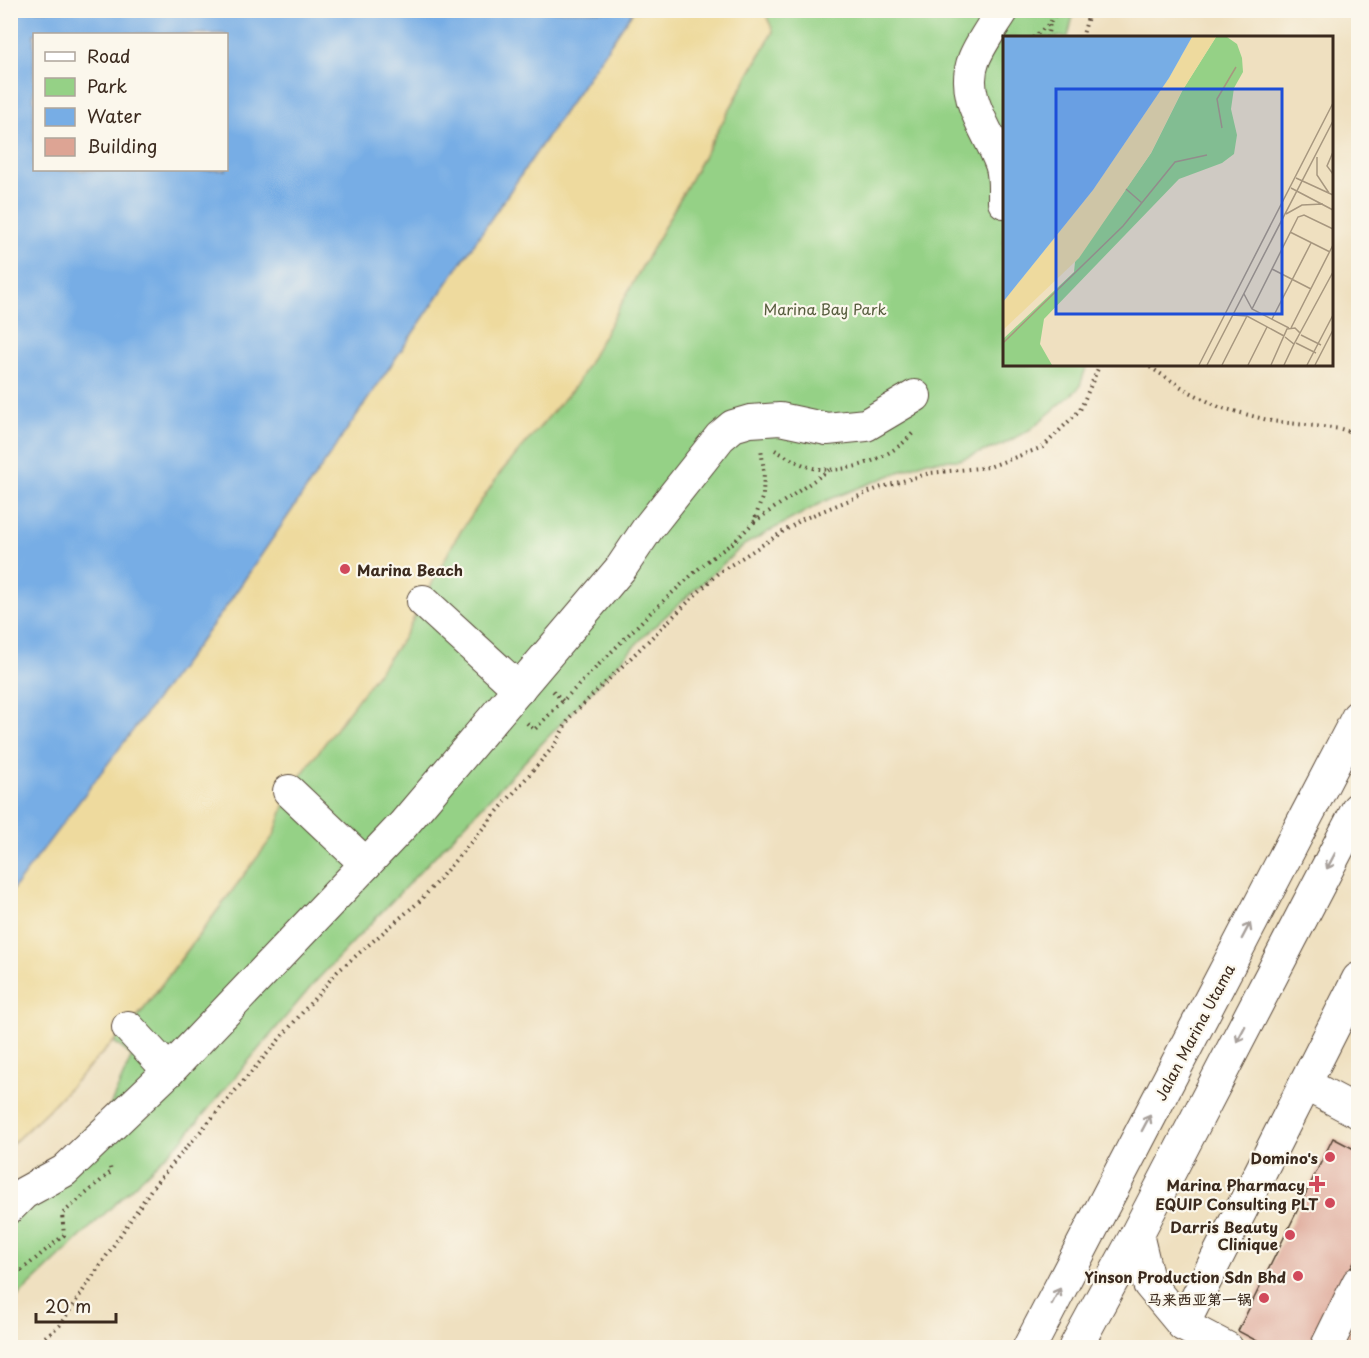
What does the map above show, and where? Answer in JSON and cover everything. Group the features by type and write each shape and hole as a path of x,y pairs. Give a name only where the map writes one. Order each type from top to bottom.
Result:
{"main road":[{"name":"Jalan Marina Utama","path":"1029,1347 1359,717"},
{"path":"1075,1347 1137,1234 1359,809"}],"street":[{"path":"1002,10 973,61 969,84 972,102 1002,167 1003,179"},
{"path":"10,1207 24,1193 64,1171 169,1071 403,825 621,568 648,528 720,437 733,426 750,421 780,419 827,429 866,424 915,396"},
{"path":"423,601 513,697"},
{"path":"289,791 366,864"},
{"path":"1183,1325 1359,979"},
{"path":"128,1027 169,1071"},
{"path":"1305,1084 1359,1112"},
{"path":"1137,1234 1149,1284 1183,1325 1227,1347"},
{"path":"1326,1347 1359,1283"}],"path":[{"path":"1035,36 1050,23 1058,10"},
{"path":"1083,36 1090,10"},
{"path":"1047,36 1050,23"},
{"path":"31,1347 60,1325 152,1188 337,972 421,900 554,746 570,717 718,573 803,519 879,488 930,473 989,467 1043,447 1080,410 1099,366"},
{"path":"1149,366 1218,407 1271,421 1341,429 1359,434"},
{"path":"753,522 763,495 764,471 761,441"},
{"path":"513,697 534,730 647,616 706,562 734,542 753,522 830,470"},
{"path":"10,1266 22,1270 64,1236 62,1214 111,1172 102,1136"}],"green space":[{"name":"Marina Bay Park","path":"1074,11 1068,36 1003,36 1003,366 1087,366 1079,388 1031,429 1002,445 959,460 927,461 825,501 744,545 645,635 315,982 182,1140 11,1303 11,1189 68,1147 110,1106 132,1056 114,1042 138,1017 274,835 289,791 402,640 456,538 500,473 576,385 773,32 765,12"}],"sand":[{"name":"Marina Beach","path":"633,11 766,11 773,31 576,385 500,473 456,538 402,640 289,791 274,835 137,1017 47,1111 11,1145 10,892 223,611"}],"water":[{"path":"11,10 633,11 223,611 11,892"}],"building":[{"path":"1358,1075 1358,1096 1350,1091"},
{"path":"1333,1138 1358,1151 1358,1253 1312,1348 1270,1348 1238,1331"},
{"path":"1358,1312 1358,1348 1341,1348"}],"place":[{"name":"Marina Beach","path":"345,569"},
{"name":"Domino's","path":"1330,1157"},
{"name":"Marina Pharmacy","path":"1317,1184"},
{"name":"EQUIP Consulting PLT","path":"1330,1203"},
{"name":"Darris Beauty Clinique","path":"1290,1235"},
{"name":"Yinson Production Sdn Bhd","path":"1298,1276"},
{"name":"马来西亚第一锅","path":"1264,1298"}]}
